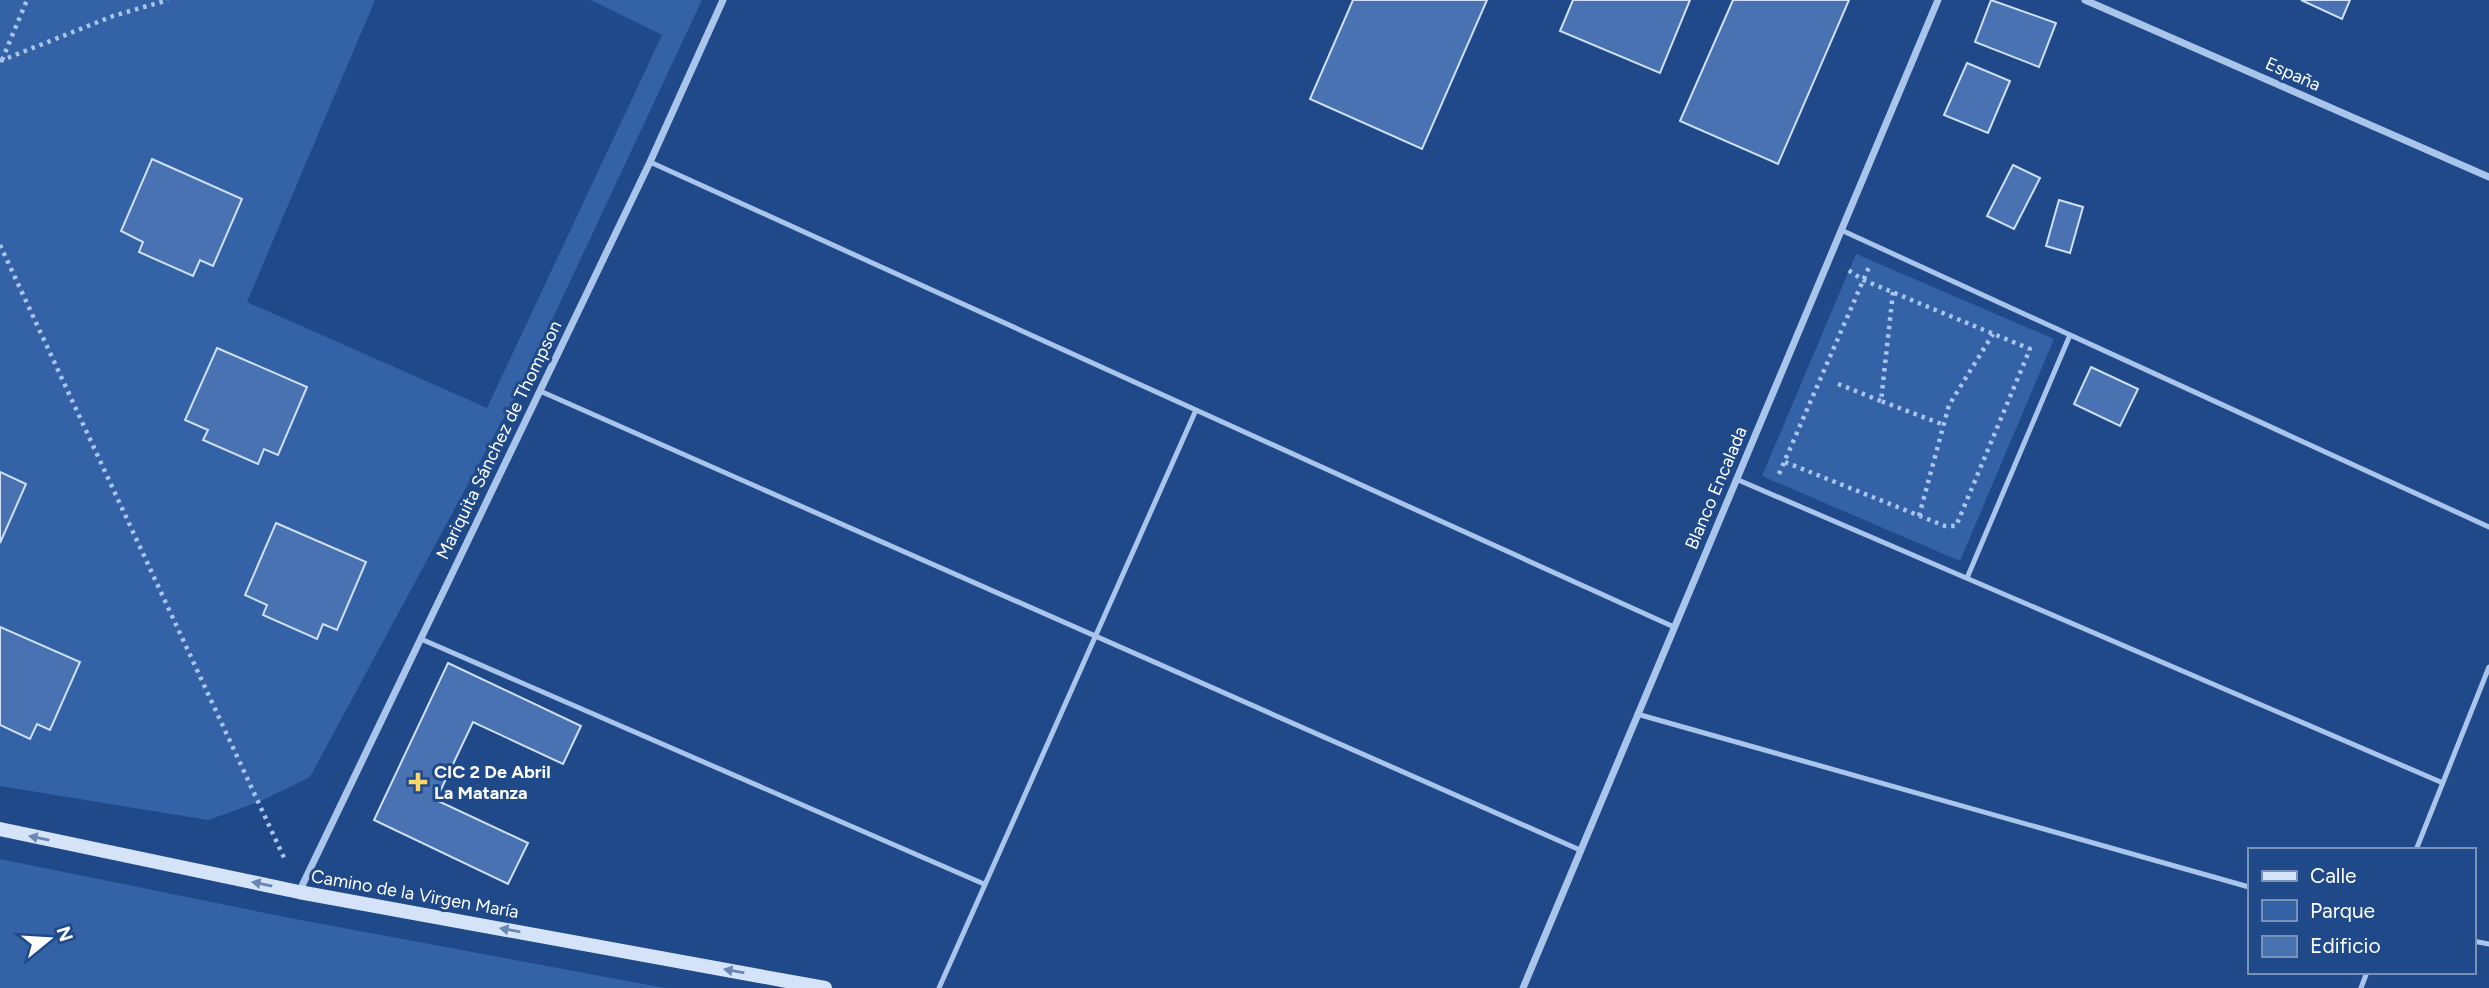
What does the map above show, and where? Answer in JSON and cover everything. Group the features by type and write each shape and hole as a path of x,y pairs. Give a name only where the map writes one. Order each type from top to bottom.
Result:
{"street":[{"name":"Mariquita Sánchez de Thompson","path":"299,892 650,162 723,0"},
{"name":"Blanco Encalada","path":"1522,988 1938,0"},
{"name":"España","path":"2085,0 2489,177"},
{"name":"Camino de la Virgen María","path":"0,829 299,892 825,988"}],"lane":[{"path":"650,162 1674,627"},
{"path":"1841,230 2489,527"},
{"path":"1967,578 2070,335"},
{"path":"540,391 1580,850"},
{"path":"939,988 1196,410"},
{"path":"1736,479 2443,783"},
{"path":"421,639 984,884"},
{"path":"2417,848 2489,667"},
{"path":"1637,714 2248,887"}],"path":[{"path":"1,60 27,0"},
{"path":"1,60 113,16 168,0"},
{"path":"0,245 299,892"},
{"path":"1770,493 1878,247"},
{"path":"1785,462 1945,526 1956,526 2030,349 1863,280 1829,258"},
{"path":"1881,401 1893,292"},
{"path":"1919,516 1950,405 1993,334"},
{"path":"1838,384 1944,425"}],"green space":[{"path":"0,0 375,0 247,302 487,408 662,35 591,0 702,0 522,384 310,777 259,802 208,820 0,786 0,725 30,739 37,724 50,730 80,662 0,627 0,543 26,484 0,472","holes":["152,160 242,199 213,266 200,260 139,252 143,242 121,231","217,348 307,388 278,455 264,449 258,464 204,440 208,430 185,420","276,523 366,562 337,629 323,624 317,639 263,615 267,605 245,595"]},
{"path":"1856,254 2054,339 1960,561 1762,476"},
{"path":"0,859 290,918 665,988 0,988"}],"building":[{"path":"1353,0 1487,0 1422,149 1310,99"},
{"path":"1573,0 1690,0 1660,73 1560,31"},
{"path":"1733,0 1849,0 1778,164 1680,121"},
{"path":"1991,0 2056,23 2039,67 1975,42"},
{"path":"2301,0 2350,0 2342,19"},
{"path":"1967,63 2010,81 1988,133 1944,115"},
{"path":"152,159 242,199 213,266 200,260 193,276 139,252 143,242 121,231"},
{"path":"2013,165 2040,178 2014,229 1987,216"},
{"path":"2059,200 2083,207 2070,253 2046,246"},
{"path":"217,348 307,387 278,455 264,449 258,464 203,440 208,430 185,420"},
{"path":"2091,367 2138,389 2120,426 2074,404"},
{"path":"0,472 26,484 0,543"},
{"path":"276,523 366,562 337,630 323,624 317,639 263,615 267,605 245,595"},
{"path":"0,627 80,662 50,730 37,724 30,739 0,725"},
{"name":"CIC 2 De Abril La Matanza","path":"448,663 581,726 563,764 473,722 436,800 528,843 508,884 374,820"}],"place":[{"name":"CIC 2 De Abril La Matanza","path":"418,782"}]}
